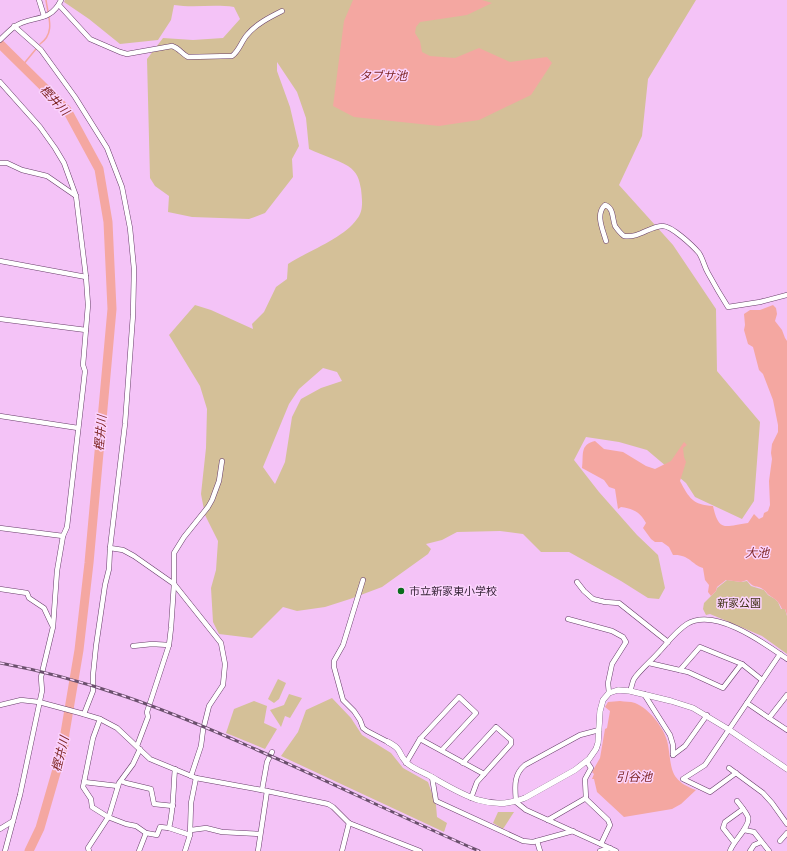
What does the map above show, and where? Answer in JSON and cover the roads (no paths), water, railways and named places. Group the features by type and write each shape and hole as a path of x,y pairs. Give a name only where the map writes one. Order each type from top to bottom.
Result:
{"street":[{"path":"39,0 47,15"},
{"path":"0,40 14,26 47,15 59,5 61,0"},
{"path":"59,5 90,39 120,52 127,54 172,46 178,48 188,57 232,56 236,53 247,35 254,28 282,11"},
{"path":"14,26 41,50 76,97 106,148 122,187 130,228 134,269 134,315 125,424 110,548 109,569 105,585 96,646 93,691 82,713"},
{"path":"0,82 40,127 64,163 76,196 88,305 83,365 85,371 67,528 63,536 57,571 53,627 41,677 41,702 5,851"},
{"path":"0,163 7,163 22,170 47,176 76,196"},
{"path":"606,241 600,215 602,206 605,205 612,211 615,225 619,232 624,236 636,236 657,227 664,226 684,239 700,254 707,271 728,307 760,302 787,295"},
{"path":"0,261 86,277"},
{"path":"0,318 86,330"},
{"path":"0,416 78,428"},
{"path":"89,851 88,848 112,810 119,783 133,764 148,717 147,712 169,645 174,584 174,553 212,500 219,481 222,461"},
{"path":"0,528 63,536"},
{"path":"110,548 123,550 134,556 174,584 221,644 225,664 223,686 209,706 201,746 196,758 191,803 190,832 185,851"},
{"path":"363,580 343,646 334,661 334,667 343,700 354,711 363,728 397,747 406,763 471,798 492,803 516,802 587,762 596,749 601,705 603,700 609,693 618,690 644,694 682,704 707,715 787,769"},
{"path":"577,582 593,599 618,603 668,642"},
{"path":"0,589 27,593 30,598 44,608 53,627"},
{"path":"568,619 612,631 623,637 626,642 612,664 608,683 609,693"},
{"path":"630,691 634,679 678,631 689,623 700,620 716,620 747,633 772,647 787,659"},
{"path":"133,646 152,644 169,645"},
{"path":"680,670 700,647 742,664 762,680"},
{"path":"736,773 710,792 684,779 704,765 780,654"},
{"path":"649,663 688,672 723,688 742,664"},
{"path":"644,694 670,735 673,744 673,755 685,746 707,715"},
{"path":"769,718 787,694"},
{"path":"406,763 420,739 459,697 476,713 442,750"},
{"path":"0,705 21,700 41,702 100,719 117,728 150,759 194,777 328,804 349,824 420,851"},
{"path":"747,703 787,730"},
{"path":"100,719 93,738 83,787 91,799 92,807 108,817 136,826 146,833 157,835 160,827 190,832 206,828 222,832 260,834"},
{"path":"463,763 496,727 512,740 511,744 477,782 471,798"},
{"path":"599,730 580,735 520,769 515,778 514,786 516,802 526,810 616,851"},
{"path":"420,739 484,774"},
{"path":"258,851 266,803 264,790 267,762 272,752"},
{"path":"587,762 591,768 585,779 586,798 608,820 610,825 602,844"},
{"path":"169,828 173,806 175,768"},
{"path":"728,768 763,792 787,824"},
{"path":"432,777 436,800 523,841 537,841 573,831"},
{"path":"84,782 126,783 151,789 154,804 173,806"},
{"path":"548,820 586,798"},
{"path":"730,851 734,842 744,830 749,820 737,801"},
{"path":"734,842 723,828 725,822 743,809"},
{"path":"0,830 13,821"},
{"path":"342,851 349,824"},
{"path":"744,830 754,832 769,851"},
{"path":"139,851 146,833"},
{"path":"780,842 787,833"},
{"path":"537,841 540,851"},
{"path":"750,851 754,845 761,842"},
{"path":"600,851 610,848"}],"water":[{"name":"タブサ池","path":"353,0 482,0 492,3 467,15 420,22 416,27 415,33 420,41 422,52 430,56 455,58 479,48 510,62 547,57 552,63 531,95 479,120 439,126 354,117 333,106 344,21"},
{"name":"大池","path":"773,305 776,308 777,314 775,321 782,330 787,341 787,615 785,609 782,609 777,600 768,595 762,588 752,585 747,580 741,582 726,580 717,587 716,591 711,596 708,592 709,585 705,580 703,568 683,556 673,555 669,547 662,542 655,542 651,539 643,528 646,523 641,516 630,509 621,507 618,509 615,489 609,487 604,480 582,468 584,448 586,445 595,441 604,449 623,452 646,466 655,469 671,461 684,442 687,445 683,448 686,462 680,481 692,500 701,504 713,506 715,515 724,526 748,523 754,514 759,519 763,517 764,513 768,511 770,505 769,481 772,459 771,453 772,444 778,432 778,425 773,400 763,374 759,370 753,347 748,344 744,330 744,314 750,310 760,310"},
{"name":"引谷池","path":"608,702 633,702 646,710 656,720 667,739 673,773 681,782 696,790 681,804 672,809 624,817 597,792 594,779 592,779 594,774 592,772 600,758 605,729 607,728 610,711 605,707"}],"waterway":[{"path":"40,44 48,35 50,24 46,0"},
{"name":"樫井川","path":"0,44 67,110 99,169 108,222 112,309 89,563 79,650 64,745 40,828 29,851"},
{"path":"22,66 36,49"}],"railway":[{"path":"0,663 95,686 156,707 275,758 479,851"}],"place":[{"name":"市立新家東小学校","path":"401,591"}],"park label":[{"name":"新家公園","path":"739,603"}]}
